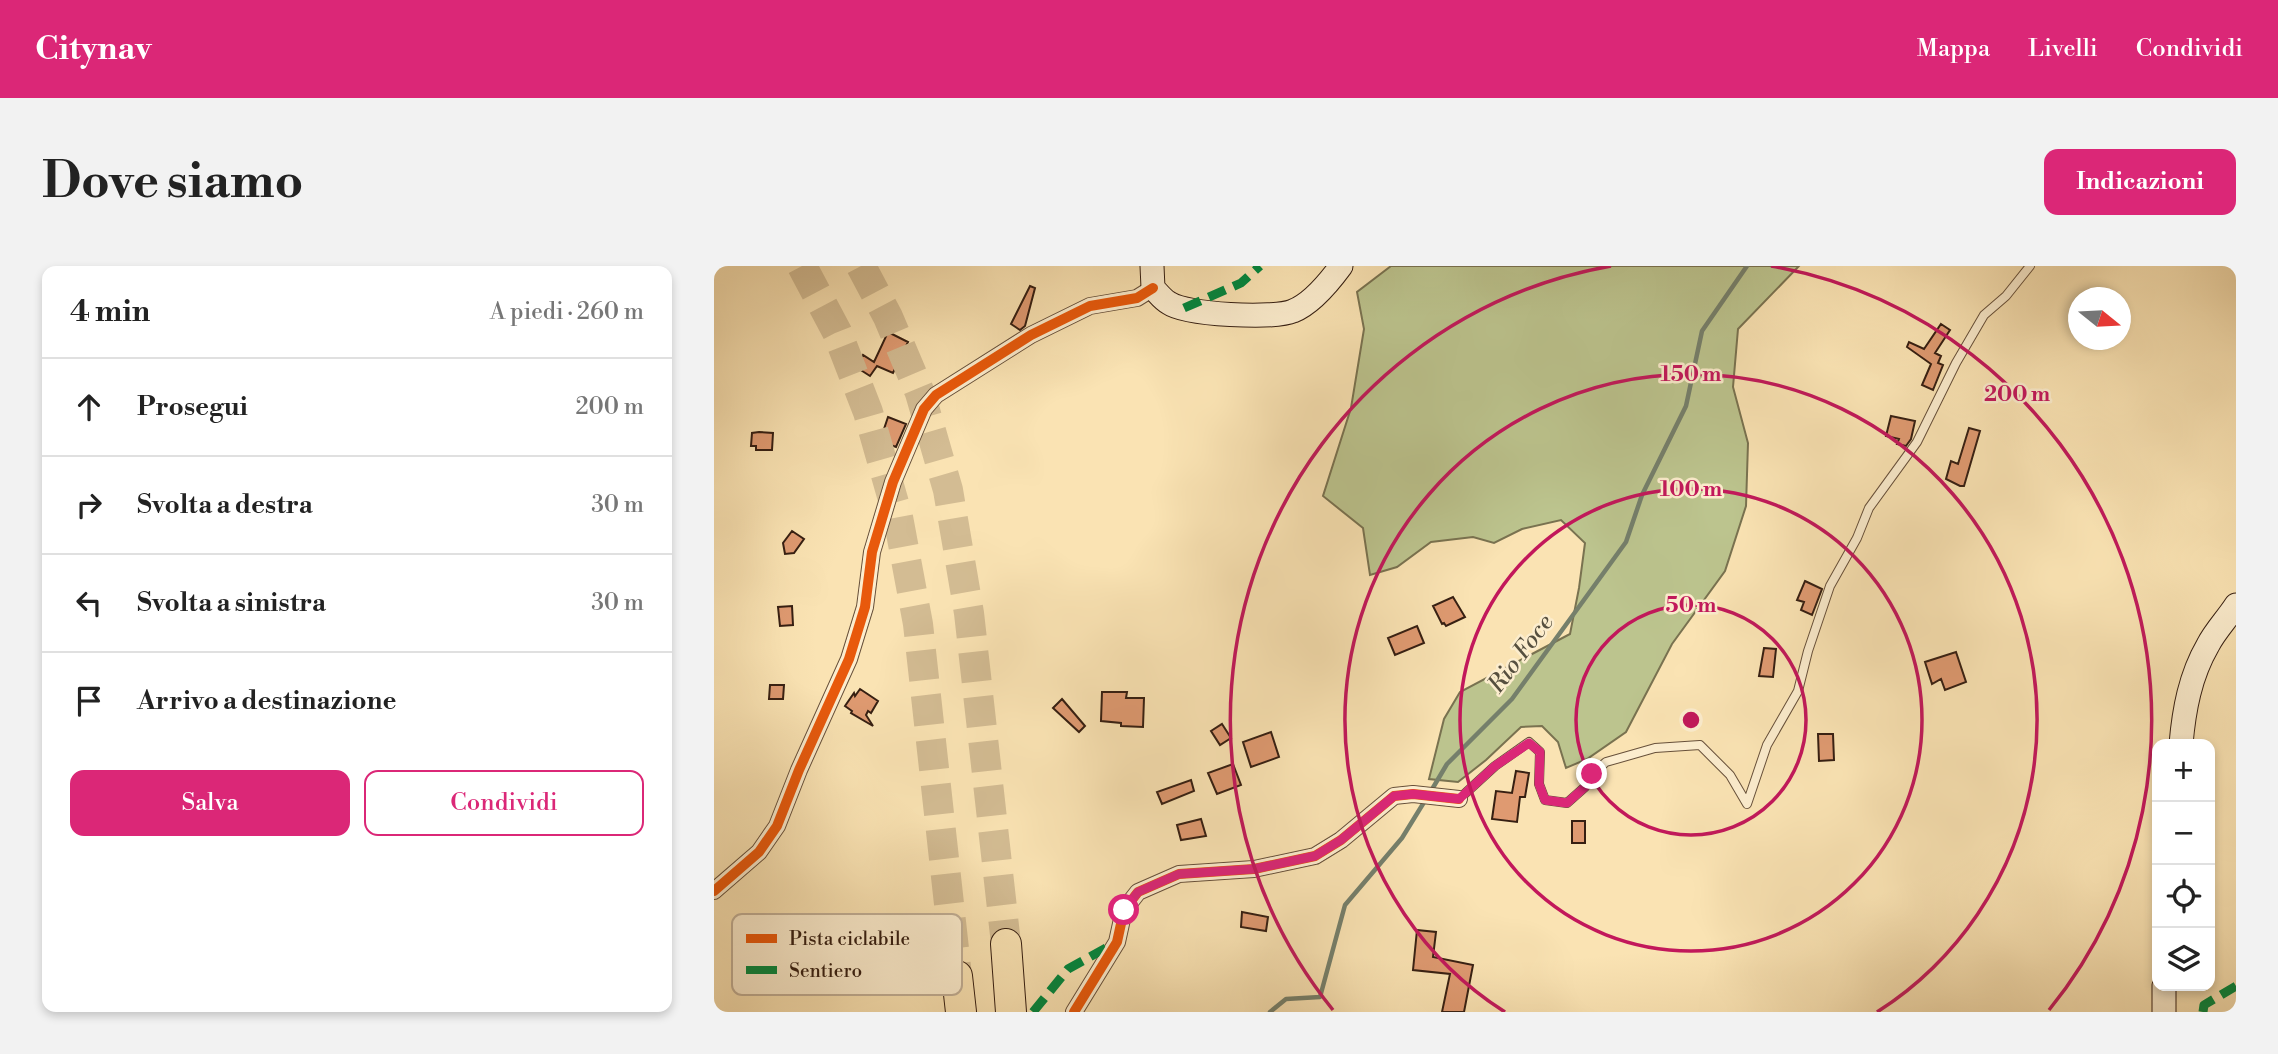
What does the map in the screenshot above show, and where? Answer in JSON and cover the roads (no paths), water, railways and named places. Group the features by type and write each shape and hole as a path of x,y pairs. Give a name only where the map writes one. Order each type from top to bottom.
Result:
{"highway":[{"path":"1006,944 1011,1012"}],"main road":[{"path":"1153,277 1170,305 1205,313 1244,316 1293,311 1326,287 1340,266"},
{"path":"2182,739 2185,707 2195,674 2208,644 2236,605"},
{"path":"2164,991 2164,1012"}],"street":[{"path":"714,891 759,852 778,826 799,769 849,659 864,607 872,552 886,505 924,409 936,395 1031,335 1090,306 1137,299 1153,277"},
{"path":"1074,1012 1117,942 1124,910 1138,892 1179,874 1254,869 1315,856 1341,840 1394,796 1413,794 1459,799"}],"lane":[{"path":"1459,799 1495,766 1529,743 1540,752 1539,784 1545,800 1567,803 1606,762 1655,748 1700,745 1730,775 1747,804 1767,745 1798,691 1830,586 1857,538 1869,508 1917,442 1956,363 1984,316 2006,296 2030,266"}],"waterway":[{"name":"Rio Foce","path":"1431,791 1447,764 1512,699 1626,542 1642,495 1686,406 1702,331 1747,266"},
{"name":"Rio Foce","path":"1270,1012 1286,999 1320,997 1345,905 1402,838 1426,799"}],"tunnel":[{"path":"802,266 837,332 868,412 898,517 918,624 950,914"},
{"path":"861,266 888,317 920,393 948,490 969,613 1006,944"}]}
